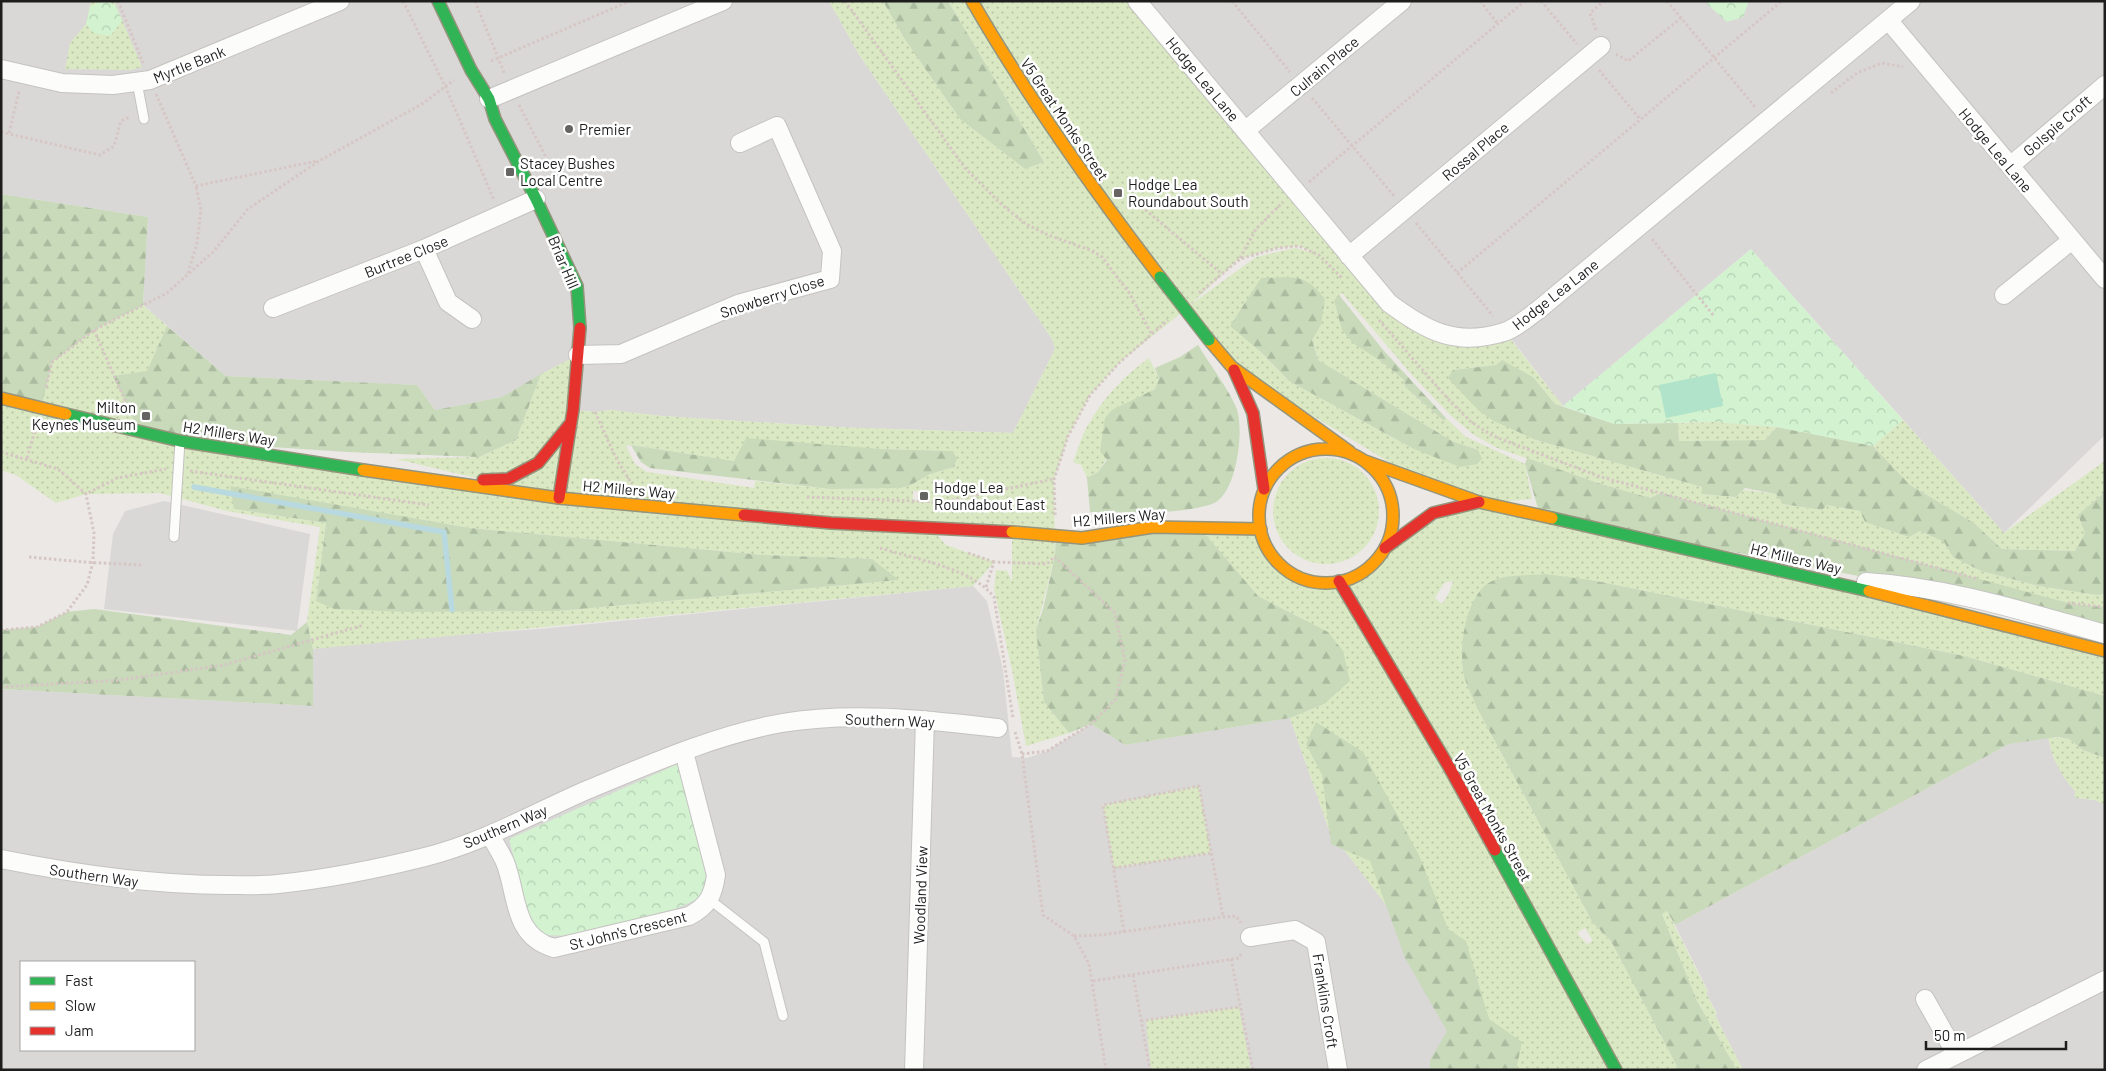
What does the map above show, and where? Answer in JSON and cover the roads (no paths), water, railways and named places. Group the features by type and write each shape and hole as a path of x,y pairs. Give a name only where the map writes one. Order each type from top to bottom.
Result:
{"street":[{"name":"Myrtle Bank","path":"1,69 62,83 113,85 144,81 340,1"},
{"name":"Briar Hill","path":"438,1 471,70 488,99 495,120 536,199 577,286 581,320 573,410 559,498"},
{"path":"488,99 723,1"},
{"name":"V5 Great Monks Street","path":"972,1 1027,92 1105,205 1209,340 1232,367 1354,455"},
{"name":"Culrain Place","path":"1246,130 1402,1"},
{"name":"Hodge Lea Lane","path":"1142,3 1389,303 1415,323 1438,333 1454,337 1476,337 1506,332 1537,311 1911,1"},
{"name":"Hodge Lea Lane","path":"1889,21 2105,279"},
{"name":"Rossal Place","path":"1349,256 1601,46"},
{"name":"Golspie Croft","path":"2010,166 2105,85"},
{"name":"Snowberry Close","path":"578,355 621,354 738,304 830,279 832,251 777,126 740,143"},
{"name":"Burtree Close","path":"274,308 424,249 536,199"},
{"path":"2004,295 2072,240"},
{"path":"424,249 448,302 472,319"},
{"name":"V5 Great Monks Street","path":"1232,367 1254,413 1264,489"},
{"name":"H2 Millers Way","path":"1,398 180,441 443,483 559,498 830,523 1012,532 1082,538 1153,527 1261,529"},
{"path":"443,483 508,479 538,463 571,423"},
{"path":"1324,449 1339,450 1354,455 1365,461 1375,470 1390,494 1393,522 1385,548 1372,564 1362,572 1339,581 1324,583 1307,580 1292,573 1273,556 1267,547 1261,529 1260,509 1264,489 1282,465 1302,454 1324,449"},
{"name":"H2 Millers Way","path":"1365,461 1479,502 1826,580 2105,651"},
{"name":"H2 Millers Way","path":"1385,548 1434,513 1479,502"},
{"path":"1826,580 1900,584 1947,591 2105,634"},
{"name":"V5 Great Monks Street","path":"1339,581 1449,768 1616,1070"},
{"name":"Southern Way","path":"1,859 133,881 205,885 276,885 358,872 428,857 490,835 587,790 720,738 783,723 860,716 925,720 998,728"},
{"name":"Woodland View","path":"914,1070 925,720"},
{"path":"684,752 716,875 714,888 709,900"},
{"name":"St John's Crescent","path":"490,835 505,862 522,922 529,935 542,944 554,948 689,916 701,910 709,900"},
{"name":"Franklins Croft","path":"1250,937 1295,930 1316,942 1338,1070"},
{"path":"1926,1070 2105,980"},
{"path":"1925,999 1956,1054"}],"lane":[{"path":"143,116 144,81"},
{"path":"174,537 180,441"},
{"path":"709,900 764,942 782,1016"}],"waterway":[{"path":"194,487 444,532 452,610"}],"place":[{"name":"Premier","path":"569,129"},
{"name":"Stacey Bushes Local Centre","path":"510,172"},
{"name":"Hodge Lea Roundabout South","path":"1118,193"},
{"name":"Milton Keynes Museum","path":"146,416"},
{"name":"Hodge Lea Roundabout East","path":"924,496"}]}
